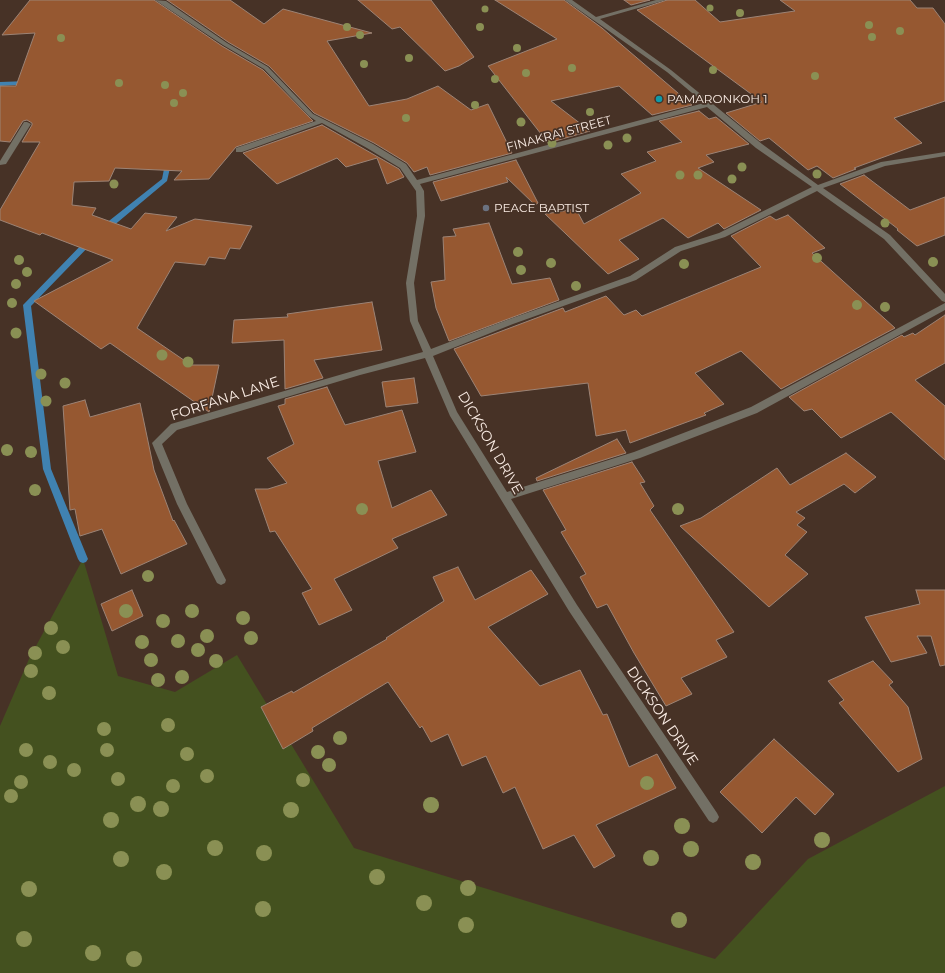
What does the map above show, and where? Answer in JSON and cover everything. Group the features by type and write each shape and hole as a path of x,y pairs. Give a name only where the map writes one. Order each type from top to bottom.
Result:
{"street":[{"name":"DICKSON DRIVE","path":"158,0 164,2 225,44 266,68 311,115 370,146 403,166 415,183 420,191 421,216 410,282 414,321 453,413 573,608 713,817"},
{"path":"568,0 669,71 759,146 819,187 887,237 945,299"},
{"path":"594,19 663,0"},
{"name":"FINAKRA1 STREET","path":"415,183 709,104"},
{"path":"239,150 322,121"},
{"path":"0,163 3,162 27,124"},
{"path":"428,354 633,278 678,249 722,235 819,187 884,164 945,154"},
{"path":"504,496 637,455 754,410 945,306"},
{"name":"FORFANA LANE","path":"221,580 182,504 157,443 174,427 360,372 428,354"}],"green space":[{"path":"83,559 118,676 175,692 237,655 354,848 715,959 808,859 945,786 945,973 0,973 0,726 29,659"}],"building":[{"path":"30,0 154,0 222,46 263,70 313,121 236,147 209,179 174,180 182,171 115,168 109,181 74,182 72,205 96,208 92,215 131,229 145,213 177,217 166,231 195,219 252,226 240,249 230,248 225,259 209,257 205,265 175,262 137,328 191,365 219,365 209,412 110,343 101,349 34,301 113,260 42,233 40,235 0,220 0,210 40,142 22,142 32,125 32,123 27,120 23,121 10,142 0,141 0,86 16,86 35,33 2,35"},
{"path":"167,0 230,0 264,24 283,9 372,33 327,41 369,106 407,99 438,86 471,110 488,104 512,153 430,175 427,167 414,172 407,163 374,143 314,113 269,66 228,42"},
{"path":"358,0 431,0 474,57 459,66 445,71 400,27 392,29"},
{"path":"495,0 564,0 602,28 692,105 652,115 619,86 551,101 590,131 548,143 488,66 557,39"},
{"path":"624,0 650,0 631,5"},
{"path":"667,0 695,0 720,22 795,11 780,0 910,0 917,8 933,8 945,24 945,101 894,118 922,143 854,168 856,169 833,178 817,166 808,170 769,138 760,141 726,113 762,102 637,10"},
{"path":"699,111 709,119 716,117 749,144 706,155 714,162 698,168 761,210 724,229 718,223 688,238 663,218 619,240 639,259 608,274 545,214 576,209 584,224 641,193 621,174 656,161 647,152 682,142 659,121"},
{"path":"322,125 399,169 404,177 387,184 377,158 346,167 337,158 277,184 243,153"},
{"path":"516,160 538,203 535,205 506,177 508,182 441,201 433,182"},
{"path":"864,175 910,210 945,197 945,235 917,246 897,230 898,229 840,184"},
{"path":"788,215 825,248 812,253 895,328 781,389 741,351 695,373 724,404 704,413 706,415 630,443 626,430 596,436 588,383 481,396 454,349 563,308 565,312 606,296 624,315 636,310 642,316 761,267 731,236 770,216 776,220"},
{"path":"489,223 512,284 550,278 559,300 449,341 436,308 431,282 445,280 443,237 456,236 453,229"},
{"path":"372,302 382,350 314,360 323,378 285,389 284,340 232,343 234,320 288,317 287,314"},
{"path":"945,315 945,363 915,380 945,406 945,460 891,412 841,438 812,409 804,411 789,397 902,335 904,337 913,333 915,335"},
{"path":"414,378 418,403 386,407 382,382"},
{"path":"327,387 345,425 402,410 416,452 378,461 392,508 431,490 447,515 392,539 398,548 334,579 352,610 319,625 302,593 312,589 275,531 270,532 255,489 268,489 287,483 267,458 294,444 278,406 285,404 285,399"},
{"path":"85,400 90,417 140,403 154,470 173,521 174,520 187,544 121,574 102,529 80,536 75,509 70,510 63,406"},
{"path":"617,439 626,453 537,481 536,478"},
{"path":"846,453 876,477 855,493 844,484 796,512 805,518 797,525 807,532 785,555 808,574 769,607 680,526 701,518 777,468 790,485"},
{"path":"632,462 645,482 640,483 654,506 650,510 734,632 716,640 727,657 681,678 692,694 666,706 607,604 597,608 580,577 586,574 561,532 566,530 543,490"},
{"path":"458,567 475,600 531,570 548,594 488,627 540,686 580,670 603,715 607,714 629,767 657,754 676,788 596,825 615,856 594,868 574,835 543,849 515,787 503,793 486,756 462,766 448,734 431,742 422,726 420,728 388,682 312,728 313,731 283,749 261,707 292,691 293,693 387,639 386,638 444,601 433,577"},
{"path":"132,590 143,616 112,631 101,604"},
{"path":"916,590 945,590 945,665 940,666 931,636 917,636 927,653 891,662 865,617 920,604"},
{"path":"873,661 893,682 889,685 908,707 922,759 898,772 839,703 844,700 828,681"},
{"path":"774,739 834,794 815,815 796,797 762,833 720,792"}],"waterway":[{"path":"0,84 29,83"},
{"path":"103,230 165,180 169,159"},
{"path":"83,559 47,469 27,305 90,241"}],"place":[{"name":"PAMARONKOH 1","path":"659,99"},
{"name":"PEACE BAPTIST","path":"486,208"}]}
